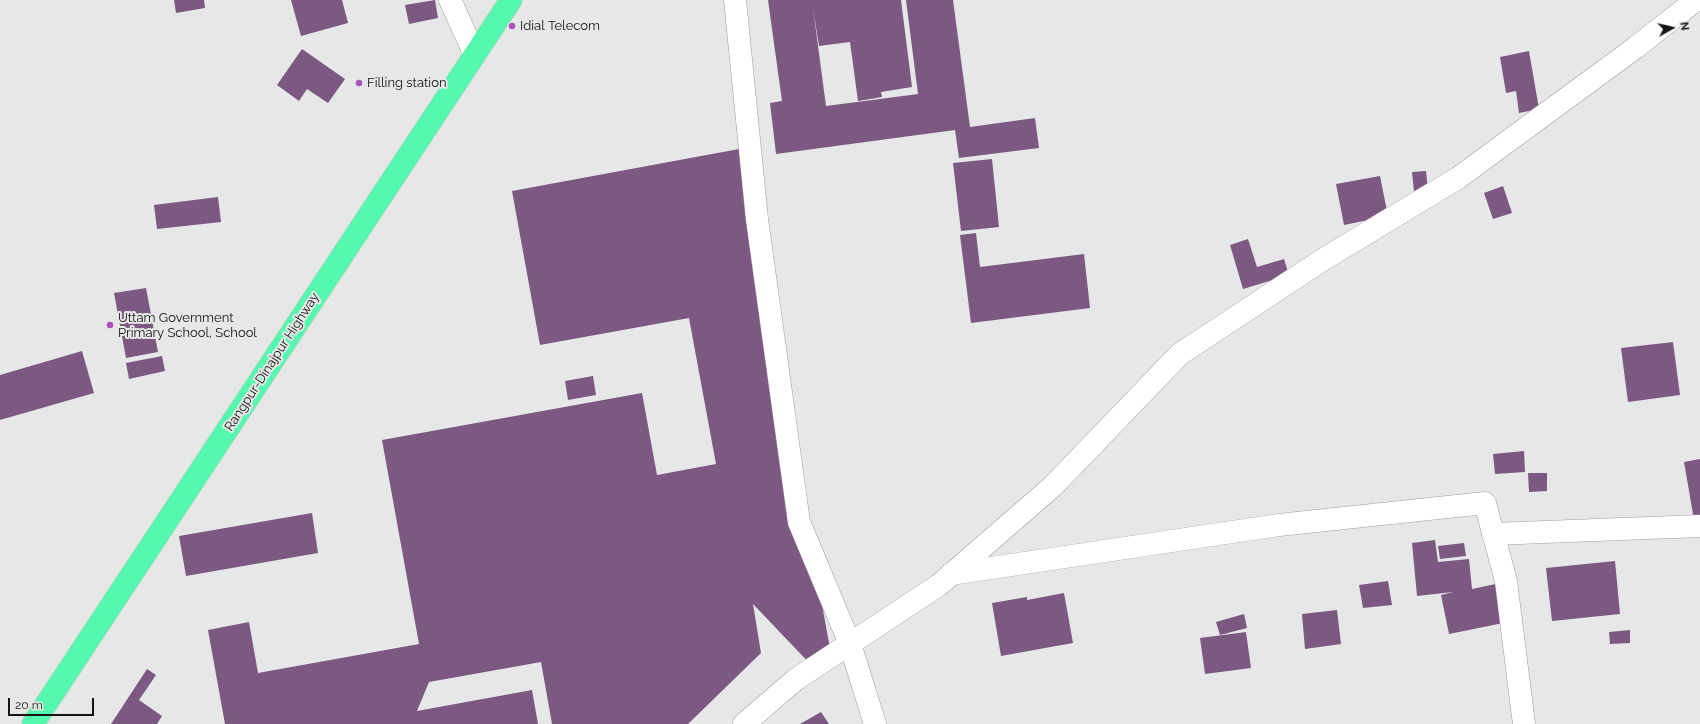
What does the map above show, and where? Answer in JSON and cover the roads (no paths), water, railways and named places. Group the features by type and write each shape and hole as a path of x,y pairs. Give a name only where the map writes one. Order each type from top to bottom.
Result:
{"highway":[{"name":"Rangpur-Dinajpur Highway","path":"33,724 511,0"}],"street":[{"path":"450,0 475,55"},
{"path":"735,0 757,219 800,522 850,644 875,724"},
{"path":"744,724 795,680 939,585 1053,486 1180,354 1324,259 1458,178 1636,48 1696,0"},
{"path":"951,574 1280,525 1485,503 1506,581 1524,724"},
{"path":"1493,534 1700,526"}],"place":[{"name":"Idial Telecom","path":"512,26"},
{"name":"Filling station","path":"359,83"},
{"name":"Uttam Government Primary School, School","path":"110,325"}]}
